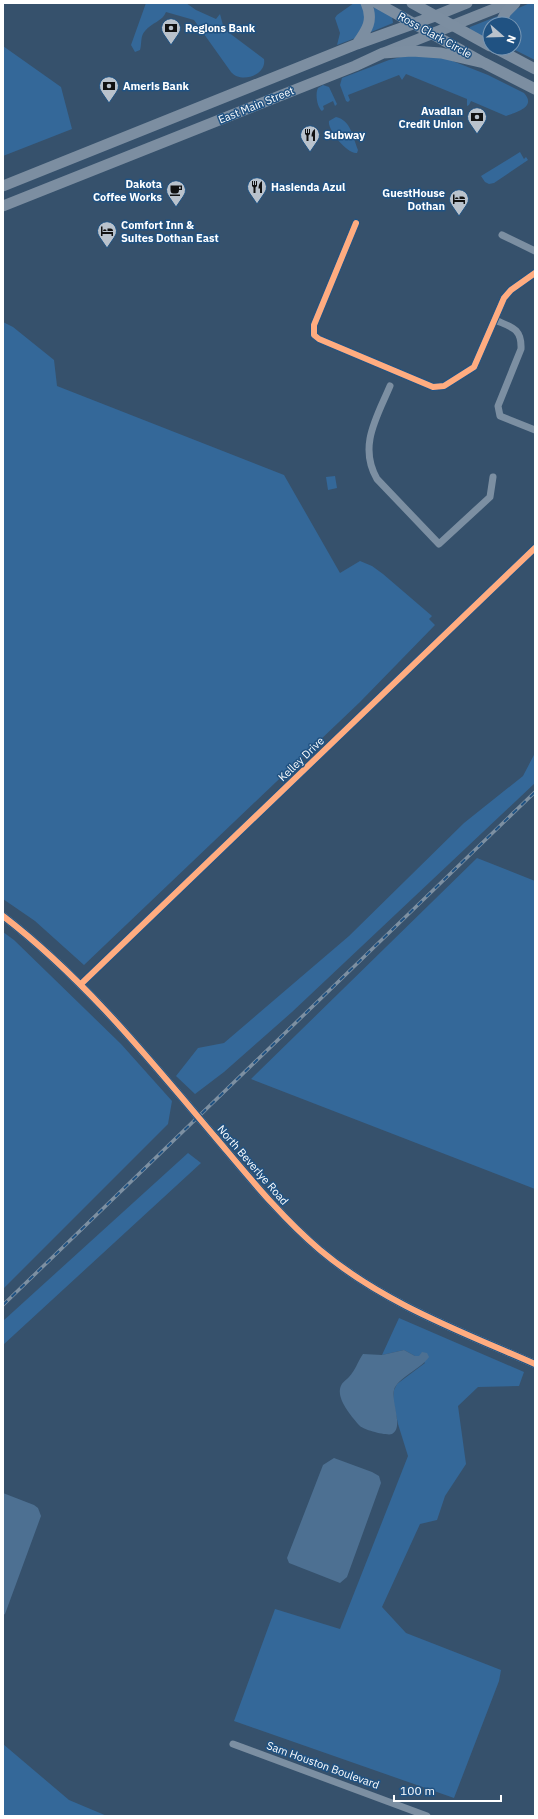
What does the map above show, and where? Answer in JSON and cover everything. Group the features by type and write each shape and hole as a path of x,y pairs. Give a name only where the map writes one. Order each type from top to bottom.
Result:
{"highway":[{"path":"357,44 367,31 370,21 370,10 366,3"},
{"name":"Ross Clark Circle","path":"377,3 484,63 535,89"},
{"name":"Ross Clark Circle","path":"412,3 482,42"},
{"path":"504,16 515,3"},
{"name":"East Main Street","path":"3,186 357,44 435,16"},
{"path":"383,53 427,51 484,63"},
{"name":"East Main Street","path":"3,206 355,66 383,53"},
{"path":"514,56 535,69"}],"main road":[{"name":"East Main Street","path":"435,16 467,3"},
{"name":"East Main Street","path":"383,53 509,3"}],"street":[{"path":"356,223 314,325 313,330 316,337 428,386 444,386 474,367 501,304 507,294 535,273"},
{"path":"502,235 535,252"},
{"path":"494,320 514,328 520,336 522,342 498,406 498,413 500,416 535,430"},
{"path":"390,386 371,431 369,446 371,468 377,479 439,544 490,497 493,477"},
{"name":"Kelley Drive","path":"81,984 535,548"},
{"name":"North Beverlye Road","path":"3,916 81,984 269,1200 320,1249 356,1277 394,1301 535,1364"},
{"name":"Sam Houston Boulevard","path":"233,1744 427,1816"}],"shaded area":[{"path":"146,3 186,3 196,10 216,19 220,14 224,29 264,59 262,69 252,76 235,76 194,20 166,12 162,18 143,33 140,50 135,52 131,45"},
{"path":"354,3 361,3 367,17 358,37 337,45 340,33 335,18"},
{"path":"530,3 535,3 535,60 522,54 522,16 510,16 514,10"},
{"path":"375,7 392,16 393,23 371,32 373,9"},
{"path":"482,22 482,37 469,30 470,27"},
{"path":"3,46 61,87 72,129 3,156"},
{"path":"408,55 445,58 488,75 524,93 528,102 527,105 520,111 506,116 471,101 467,106 467,99 406,74 402,80 399,75 348,95 350,100 348,102 346,101 340,85 342,78 389,60"},
{"path":"323,85 329,87 337,104 335,106 333,101 323,106 324,109 322,111 318,104 317,94 318,88"},
{"path":"336,117 345,122 351,130 358,150 357,153 353,153 344,146 331,130 329,121"},
{"path":"520,152 524,159 526,157 528,160 494,183 489,184 485,182 481,176"},
{"path":"3,322 13,327 54,360 57,386 284,475 340,573 360,561 372,566 432,616 429,619 435,625 360,702 84,965 35,921 3,899"},
{"path":"335,476 337,488 328,490 326,477"},
{"path":"535,753 535,783 292,1012 224,1072 195,1094 176,1076 198,1048 224,1043 349,936 464,823 523,776"},
{"path":"477,858 535,881 535,1189 251,1079"},
{"path":"3,932 14,940 121,1044 172,1101 168,1124 3,1289"},
{"path":"188,1153 201,1163 3,1345 3,1321"},
{"path":"399,1318 524,1372 519,1386 478,1387 458,1406 466,1464 445,1496 437,1520 420,1524 382,1607 406,1633 501,1670 499,1681 454,1798 234,1721 275,1609 340,1629 408,1456 398,1424 393,1400 394,1390 397,1384 425,1363 419,1356 415,1356 404,1350 382,1355"},
{"path":"404,1350 415,1356 419,1356 422,1352 427,1353 429,1357 421,1366 404,1377 394,1390 397,1421 395,1431 392,1434 385,1434 362,1428 343,1404 340,1394 341,1385 353,1372 363,1354 382,1355"},
{"path":"334,1458 372,1472 379,1476 381,1483 347,1577 340,1583 289,1563 287,1558 323,1465"},
{"path":"3,1493 34,1505 38,1508 41,1516 5,1614 3,1615"},
{"path":"3,1744 69,1800 107,1816 3,1816"}],"railway":[{"path":"3,1305 535,792"}],"cycle path":[{"path":"356,223 314,325 314,335 319,339 433,387 444,386 474,367 504,298 511,290 535,273"},
{"path":"81,984 535,548"},
{"path":"3,916 62,966 116,1021 266,1196 292,1224 320,1250 344,1269 396,1301 535,1364"}],"place":[{"name":"Regions Bank","path":"171,45"},
{"name":"Ameris Bank","path":"109,103"},
{"name":"Avadian Credit Union","path":"477,134"},
{"name":"Subway","path":"310,152"},
{"name":"Hasienda Azul","path":"257,204"},
{"name":"Dakota Coffee Works","path":"176,207"},
{"name":"GuestHouse Dothan","path":"459,216"},
{"name":"Comfort Inn & Suites Dothan East","path":"107,248"}]}
